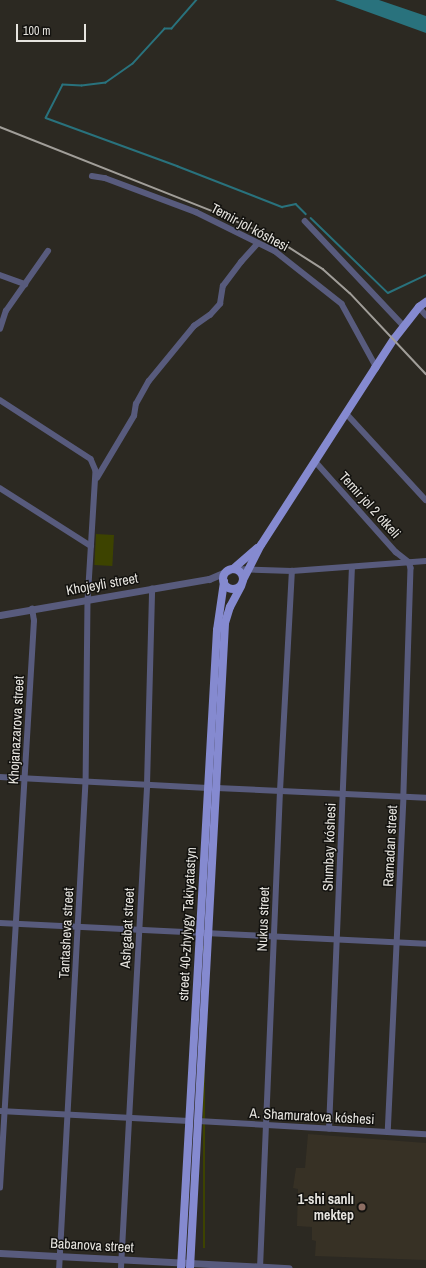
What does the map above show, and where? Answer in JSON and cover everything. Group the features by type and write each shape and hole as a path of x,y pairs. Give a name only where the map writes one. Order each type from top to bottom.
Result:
{"main road":[{"path":"232,570 241,572 242,583 231,589 224,582 224,576 261,544 376,366 404,326 423,304"},
{"name":"street 40-zhylygy Takiyatastyn","path":"186,1265 189,1121 200,933 213,788 225,623 230,607 261,544"},
{"name":"street 40-zhylygy Takiyatastyn","path":"186,1265 198,1121 209,933 217,630 224,582"}],"street":[{"name":"Temir jol kóshesi","path":"92,176 105,178 196,212 276,251 342,304 376,366"},
{"path":"305,221 404,326"},
{"path":"96,480 134,416 136,404 149,381 194,326 210,315 220,304 223,286 258,243"},
{"path":"0,329 6,311 48,251"},
{"path":"0,275 25,284"},
{"path":"423,304 426,315"},
{"path":"0,400 90,459 96,471 96,480"},
{"path":"346,412 426,500"},
{"name":"Temir jol 2 ótkeli","path":"315,461 396,552 409,562"},
{"name":"Tantasheva street","path":"60,1268 86,782 88,600 96,480"},
{"path":"0,488 91,546"},
{"path":"209,579 232,570 292,571 426,561"},
{"name":"Ramadan street","path":"388,1131 404,797 411,568 409,562"},
{"name":"Shımbay kóshesi","path":"329,1129 344,794 352,567"},
{"name":"Nukus street","path":"260,1267 280,791 292,571"},
{"path":"209,579 224,582"},
{"name":"Khojeyli street","path":"0,615 209,579"},
{"name":"Ashgabat street","path":"121,1268 138,930 147,786 152,589"},
{"name":"Khojanazarova street","path":"0,1188 2,1111 16,924 34,621 32,609"},
{"path":"0,777 147,786 426,798"},
{"path":"0,923 426,944"},
{"path":"2,1111 189,1121"},
{"name":"A. Shamuratova kóshesi","path":"198,1121 426,1134"},
{"name":"Babanova street","path":"0,1253 186,1265 289,1268"}],"shaded area":[{"name":"1-shi sanlı mektep","path":"308,1134 426,1143 426,1260 315,1256 316,1241 312,1240 312,1227 297,1226 298,1189 293,1188 296,1168 305,1168"}],"green space":[{"path":"96,534 114,535 112,566 94,565"},
{"path":"203,946 205,946 205,1248 203,1248"}],"water":[{"path":"335,0 379,0 426,16 426,33"}],"waterway":[{"path":"197,0 172,29 165,29 133,64 106,83 82,86 63,85 46,118 177,166 282,207 296,204 306,214"},
{"path":"311,218 388,293 426,275"}],"railway":[{"path":"0,127 220,214 276,239 323,269 350,293 426,374"}],"place":[{"name":"1-shi sanlı mektep","path":"362,1207"}]}
